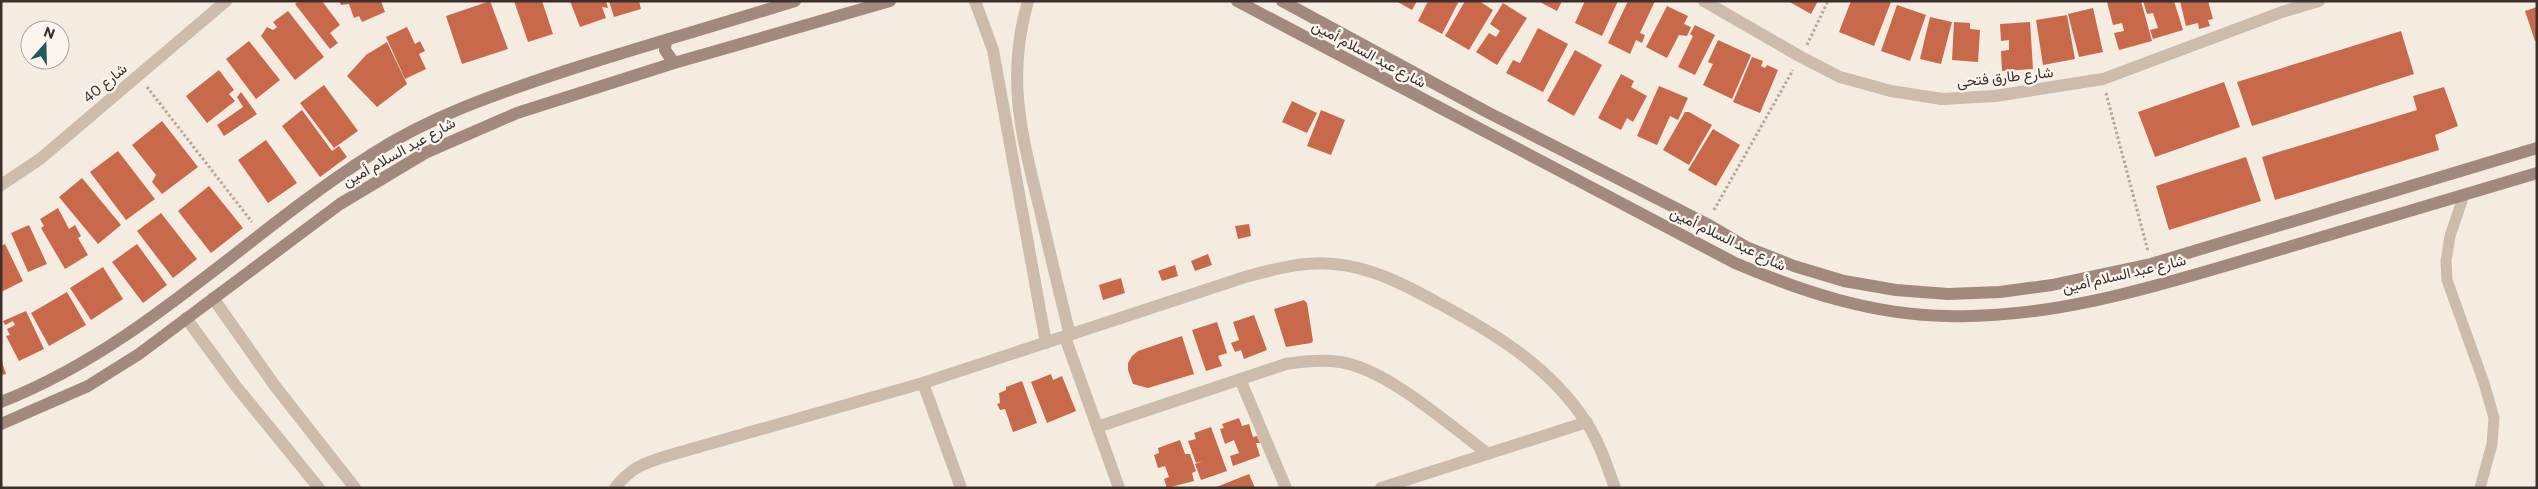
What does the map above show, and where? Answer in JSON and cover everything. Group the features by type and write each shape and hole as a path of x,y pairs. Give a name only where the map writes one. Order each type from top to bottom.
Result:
{"street":[{"name":"شارع 40","path":"1,185 40,159 226,1"},
{"name":"شارع عبد السلام أمين","path":"1,402 76,367 125,337 333,180 414,130 501,92 795,1"},
{"name":"شارع عبد السلام أمين","path":"1,424 88,386 139,354 340,204 425,153 517,113 674,63 890,1"},
{"path":"975,1 982,14 993,50 1046,343"},
{"path":"1028,1 1016,60 1016,96 1021,132 1067,336 1097,427 1120,488"},
{"name":"شارع عبد السلام أمين","path":"1237,1 1478,130 1735,264 1786,285 1838,301 1892,312 1947,316 2002,315 2051,308 2159,285 2537,172"},
{"name":"شارع عبد السلام أمين","path":"1282,1 1487,112 1707,224 1746,246 1794,266 1844,281 1896,290 1948,294 2000,292 2052,285 2151,264 2537,148"},
{"name":"شارع طارق فتحى","path":"1704,1 1801,57 1840,77 1892,91 1942,100 1995,96 2103,79 2280,7 2319,1"},
{"path":"666,40 665,50 674,63"},
{"path":"616,55 626,64 625,78"},
{"path":"1478,130 1487,112"},
{"path":"1008,136 1021,132"},
{"path":"615,488 625,474 645,463 923,383 1245,277 1289,266 1334,264 1378,273 1419,292 1516,348 1557,385 1587,422 1615,488"},
{"path":"213,298 275,386 356,488"},
{"path":"186,318 235,385 319,488"},
{"path":"1097,427 1286,364 1314,360 1350,365 1368,370 1392,384 1487,453"},
{"path":"1240,379 1286,488"},
{"path":"923,383 961,488"},
{"path":"1382,488 1587,422"}],"lane":[{"path":"2464,195 2450,236 2446,261 2447,280 2484,383 2494,418 2492,444 2480,488"}],"path":[{"path":"1707,224 1801,57 1828,1"},
{"path":"139,76 261,234"},
{"path":"2103,79 2151,264"}],"building":[{"path":"299,1 322,1 340,25 330,33 338,43 330,49 295,4"},
{"path":"339,1 381,1 385,12 362,22 359,16 354,18 349,4 341,5"},
{"path":"490,1 508,49 462,64 446,16"},
{"path":"514,1 542,1 553,34 528,42"},
{"path":"570,1 606,1 608,8 602,7 606,18 580,27"},
{"path":"609,1 639,1 641,9 614,17"},
{"path":"1396,1 1417,1 1412,10"},
{"path":"1428,1 1459,1 1442,34 1418,21"},
{"path":"1465,1 1479,1 1493,10 1469,50 1445,36"},
{"path":"1538,1 1562,1 1557,11"},
{"path":"1585,1 1618,1 1602,36 1575,23"},
{"path":"1628,1 1655,1 1640,33 1645,35 1642,43 1636,40 1630,54 1608,43"},
{"path":"1788,1 1818,1 1811,14"},
{"path":"1851,1 1891,2 1874,46 1839,32"},
{"path":"2141,1 2152,41 2119,50 2114,33 2124,31 2122,23 2113,25 2107,2"},
{"path":"2143,1 2174,1 2183,30 2153,39 2150,30 2158,28 2153,13 2147,14"},
{"path":"2180,1 2208,1 2213,19 2208,20 2210,26 2199,29 2198,23 2186,26"},
{"path":"1503,3 1527,18 1497,65 1476,52 1489,33 1496,37 1500,31 1490,24"},
{"path":"1897,5 1926,15 1910,61 1881,51"},
{"path":"1667,6 1688,16 1684,24 1691,27 1687,36 1679,35 1667,58 1646,47"},
{"path":"2537,7 2537,40 2535,41 2525,11"},
{"path":"2093,8 2103,52 2079,57 2068,14"},
{"path":"288,11 324,57 295,80 261,36 267,27 273,30 277,27 273,22"},
{"path":"2067,15 2075,59 2043,65 2036,20"},
{"path":"1930,17 1952,22 1941,64 1920,59"},
{"path":"1954,22 1970,23 1970,29 1980,30 1978,62 1952,60"},
{"path":"2030,22 2033,69 2002,71 2001,51 2009,50 2009,40 2001,41 2000,24"},
{"path":"1695,25 1715,35 1695,75 1678,67 1693,36 1690,34"},
{"path":"407,27 415,44 420,41 425,51 419,54 426,69 405,79 386,37"},
{"path":"1538,28 1568,44 1543,92 1506,73 1513,60 1520,63"},
{"path":"2401,31 2414,74 2252,126 2237,82"},
{"path":"1718,40 1751,55 1732,99 1703,85 1713,64 1708,62"},
{"path":"249,41 280,80 256,99 226,59"},
{"path":"387,42 407,84 377,107 347,76 366,55"},
{"path":"1575,50 1602,65 1574,116 1547,101"},
{"path":"1752,57 1763,61 1761,66 1765,68 1767,65 1778,70 1760,113 1733,102"},
{"path":"219,70 234,90 229,94 235,101 207,123 186,96"},
{"path":"1621,74 1634,81 1631,87 1647,96 1633,122 1627,118 1621,130 1598,118"},
{"path":"2224,82 2240,127 2155,157 2138,112"},
{"path":"324,85 358,131 334,148 300,103"},
{"path":"1659,86 1688,98 1678,120 1670,116 1657,145 1637,136"},
{"path":"2444,87 2458,126 2435,135 2439,150 2275,200 2262,157 2417,110 2413,96"},
{"path":"241,92 257,114 224,136 217,125 243,107 237,97"},
{"path":"1292,101 1317,113 1307,133 1282,122"},
{"path":"302,110 332,151 339,146 347,157 320,177 282,126"},
{"path":"1321,110 1345,120 1331,155 1307,146"},
{"path":"1685,112 1689,112 1712,125 1689,165 1663,150"},
{"path":"162,121 198,167 162,194 152,182 156,175 132,145"},
{"path":"1713,129 1740,145 1716,186 1688,170"},
{"path":"266,140 297,183 268,203 238,160"},
{"path":"118,151 155,199 126,220 90,172"},
{"path":"2246,157 2261,201 2169,230 2156,186"},
{"path":"82,178 121,225 98,244 59,197"},
{"path":"209,186 243,228 211,253 178,211"},
{"path":"58,208 69,229 75,225 81,236 78,238 88,255 65,269 41,228 44,226 40,219"},
{"path":"161,213 197,259 173,278 137,231"},
{"path":"1249,224 1251,236 1238,239 1235,226"},
{"path":"29,225 47,264 28,272 11,233"},
{"path":"5,244 23,281 1,292 1,246"},
{"path":"137,244 167,285 143,303 112,262"},
{"path":"1208,254 1212,265 1195,271 1191,261"},
{"path":"1175,265 1178,276 1162,281 1158,271"},
{"path":"103,267 123,299 91,320 70,288"},
{"path":"1121,278 1125,293 1103,300 1099,285"},
{"path":"67,292 86,325 49,346 31,313"},
{"path":"1304,300 1307,303 1313,341 1311,343 1286,347 1274,309"},
{"path":"26,311 44,349 19,361 6,336 10,335 7,329 15,325 13,321 5,325 3,321"},
{"path":"1254,315 1267,350 1244,359 1241,350 1235,352 1231,343 1239,340 1233,322"},
{"path":"1217,322 1227,353 1218,356 1222,366 1206,371 1192,330"},
{"path":"1182,336 1194,374 1148,388 1133,384 1128,370 1128,363 1132,356 1138,351"},
{"path":"1,359 6,374 1,375"},
{"path":"1051,374 1053,380 1062,376 1076,411 1047,423 1031,382"},
{"path":"1022,381 1037,423 1013,432 1005,409 1000,410 997,404 1000,403 999,393 1006,390 1006,387"},
{"path":"1239,418 1242,426 1249,424 1253,437 1257,436 1260,443 1256,443 1260,456 1233,466 1230,456 1239,453 1234,440 1225,444 1220,429 1224,428 1222,424"},
{"path":"1211,427 1227,471 1201,480 1195,464 1203,461 1196,463 1188,441 1196,439 1194,433"},
{"path":"1180,440 1185,454 1190,454 1196,471 1192,473 1194,481 1167,488 1164,479 1169,477 1165,466 1158,468 1154,455 1159,453 1158,448"},
{"path":"1249,474 1255,488 1214,488"}]}
